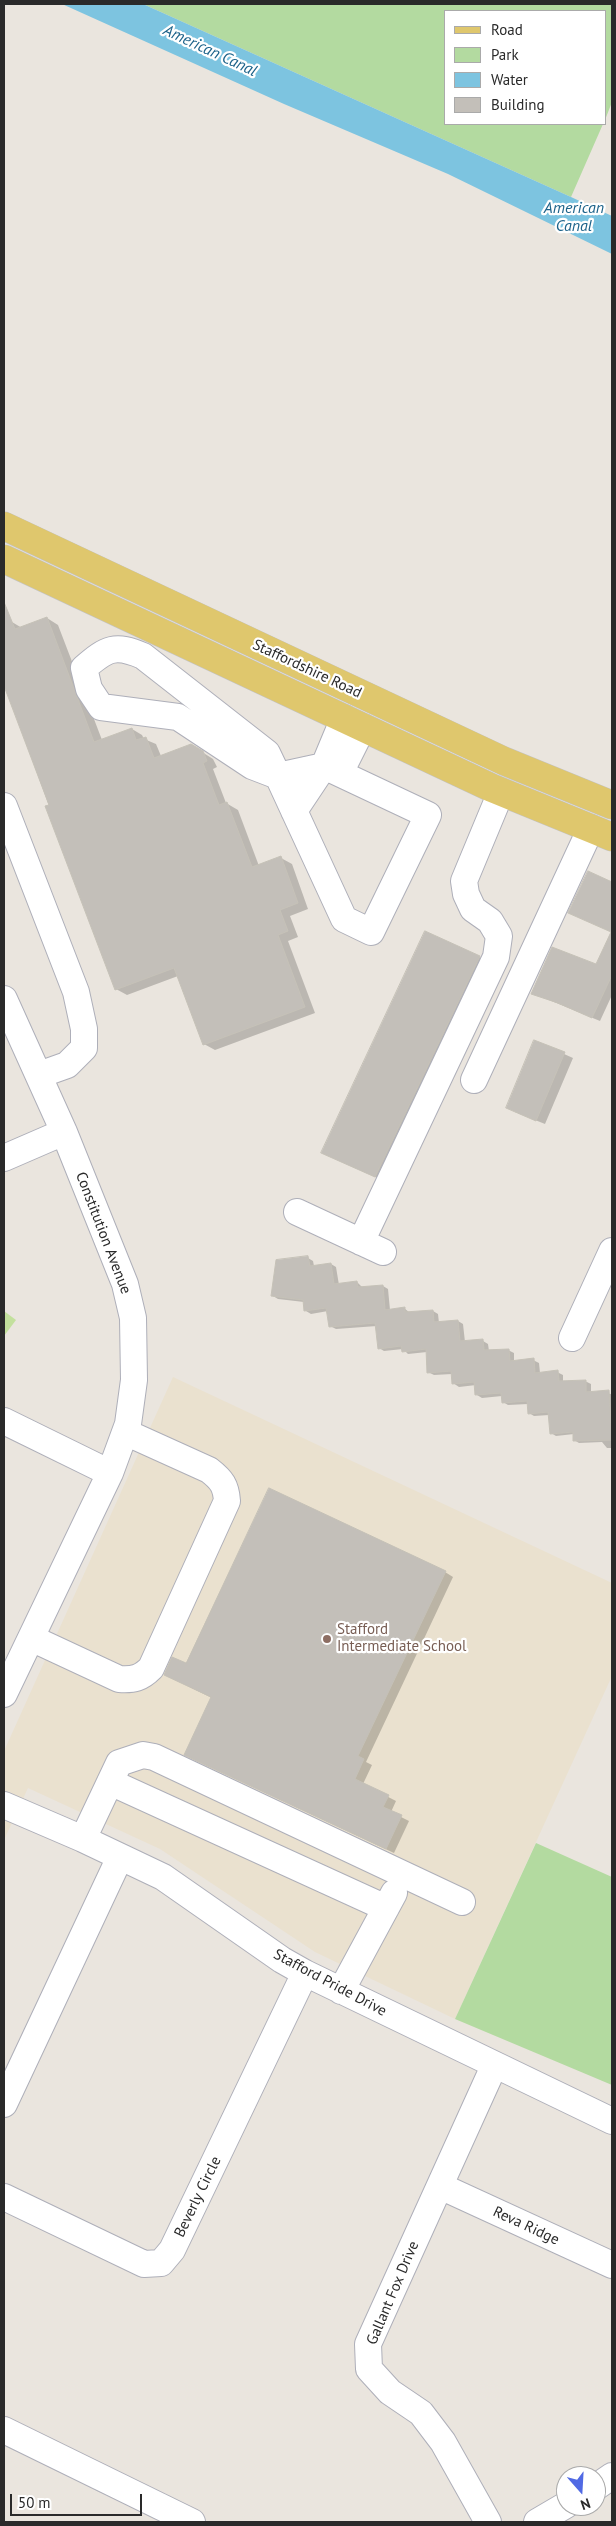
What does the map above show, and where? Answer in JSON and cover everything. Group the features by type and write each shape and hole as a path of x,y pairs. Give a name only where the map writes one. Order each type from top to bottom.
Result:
{"main road":[{"name":"Staffordshire Road","path":"4,526 504,761 612,806"},
{"name":"Staffordshire Road","path":"4,559 501,792 602,833"}],"street":[{"path":"278,776 252,766 178,717 101,707 89,689 84,668 100,653 124,648 143,656 267,753 278,776 344,919 371,932 428,815 332,770 278,776"},
{"path":"294,811 332,770 353,723"},
{"path":"297,1212 372,1247 496,957 499,936 490,921 473,909 466,894 464,881 501,792"},
{"path":"4,806 76,992 84,1029 84,1048 67,1064 38,1075"},
{"path":"474,1080 602,833"},
{"name":"Constitution Avenue","path":"4,1694 110,1472 125,1432 134,1380 132,1318 125,1284 64,1132 5,1004"},
{"path":"4,1158 64,1132"},
{"path":"572,1338 612,1251"},
{"path":"4,1421 110,1472"},
{"path":"31,1638 119,1679 133,1680 142,1676 151,1668 226,1501 226,1488 219,1478 209,1470 125,1432"},
{"path":"84,1839 119,1763 143,1755 154,1757 462,1902"},
{"path":"110,1782 386,1908"},
{"name":"Stafford Pride Drive","path":"4,1805 84,1839 163,1877 282,1960 305,1973 494,2066 612,2121"},
{"path":"4,2104 120,1857"},
{"path":"341,1990 404,1875"},
{"name":"Beverly Circle","path":"4,2197 144,2264 161,2263 172,2250 305,1973"},
{"name":"Gallant Fox Drive","path":"488,2522 443,2442 421,2413 390,2392 369,2370 368,2344 494,2066"},
{"name":"Reva Ridge","path":"440,2186 612,2265"},
{"path":"4,2430 192,2522"},
{"path":"537,2522 556,2511"}],"shaded area":[{"path":"173,1377 612,1583 612,1676 455,2019 315,1952 160,1849 28,1788 4,1840 4,1751"}],"green space":[{"path":"143,4 612,4 612,102 606,117 606,10 444,10 444,125 603,125 571,197"},
{"path":"4,1311 16,1320 4,1336"},
{"path":"536,1843 612,1877 612,2085 455,2019"}],"water":[{"name":"American Canal","path":"62,4 143,4 571,197 612,216 612,254 448,174 284,104"}],"building":[{"path":"4,602 15,629 47,617 94,742 132,728 136,740 146,737 154,758 191,744 203,751 207,761 203,763 219,805 227,802 252,867 281,856 298,903 280,910 288,931 278,935 305,1007 203,1045 174,968 115,990 45,806 49,805 4,686"},
{"path":"588,871 612,882 612,975 592,1018 558,1003 531,994 552,947 596,964 611,932 568,913"},
{"path":"425,931 480,956 375,1177 321,1153"},
{"path":"534,1040 565,1052 536,1121 506,1108"},
{"path":"308,1256 310,1266 331,1263 334,1284 357,1281 358,1287 383,1285 385,1310 405,1307 405,1312 433,1310 434,1322 458,1320 460,1341 483,1339 484,1350 509,1349 510,1361 534,1358 535,1373 558,1370 559,1381 586,1380 586,1392 609,1390 612,1440 573,1441 573,1432 550,1434 548,1412 528,1414 527,1401 502,1403 501,1393 475,1395 474,1382 452,1384 451,1371 427,1373 426,1349 402,1352 401,1346 378,1349 375,1323 329,1327 326,1308 304,1311 303,1300 271,1296 276,1260"},
{"path":"269,1488 446,1571 358,1756 364,1759 355,1779 389,1795 383,1807 402,1815 386,1849 184,1755 211,1697 164,1675 172,1657 186,1663"}],"place":[{"name":"Stafford Intermediate School","path":"327,1639"}]}
